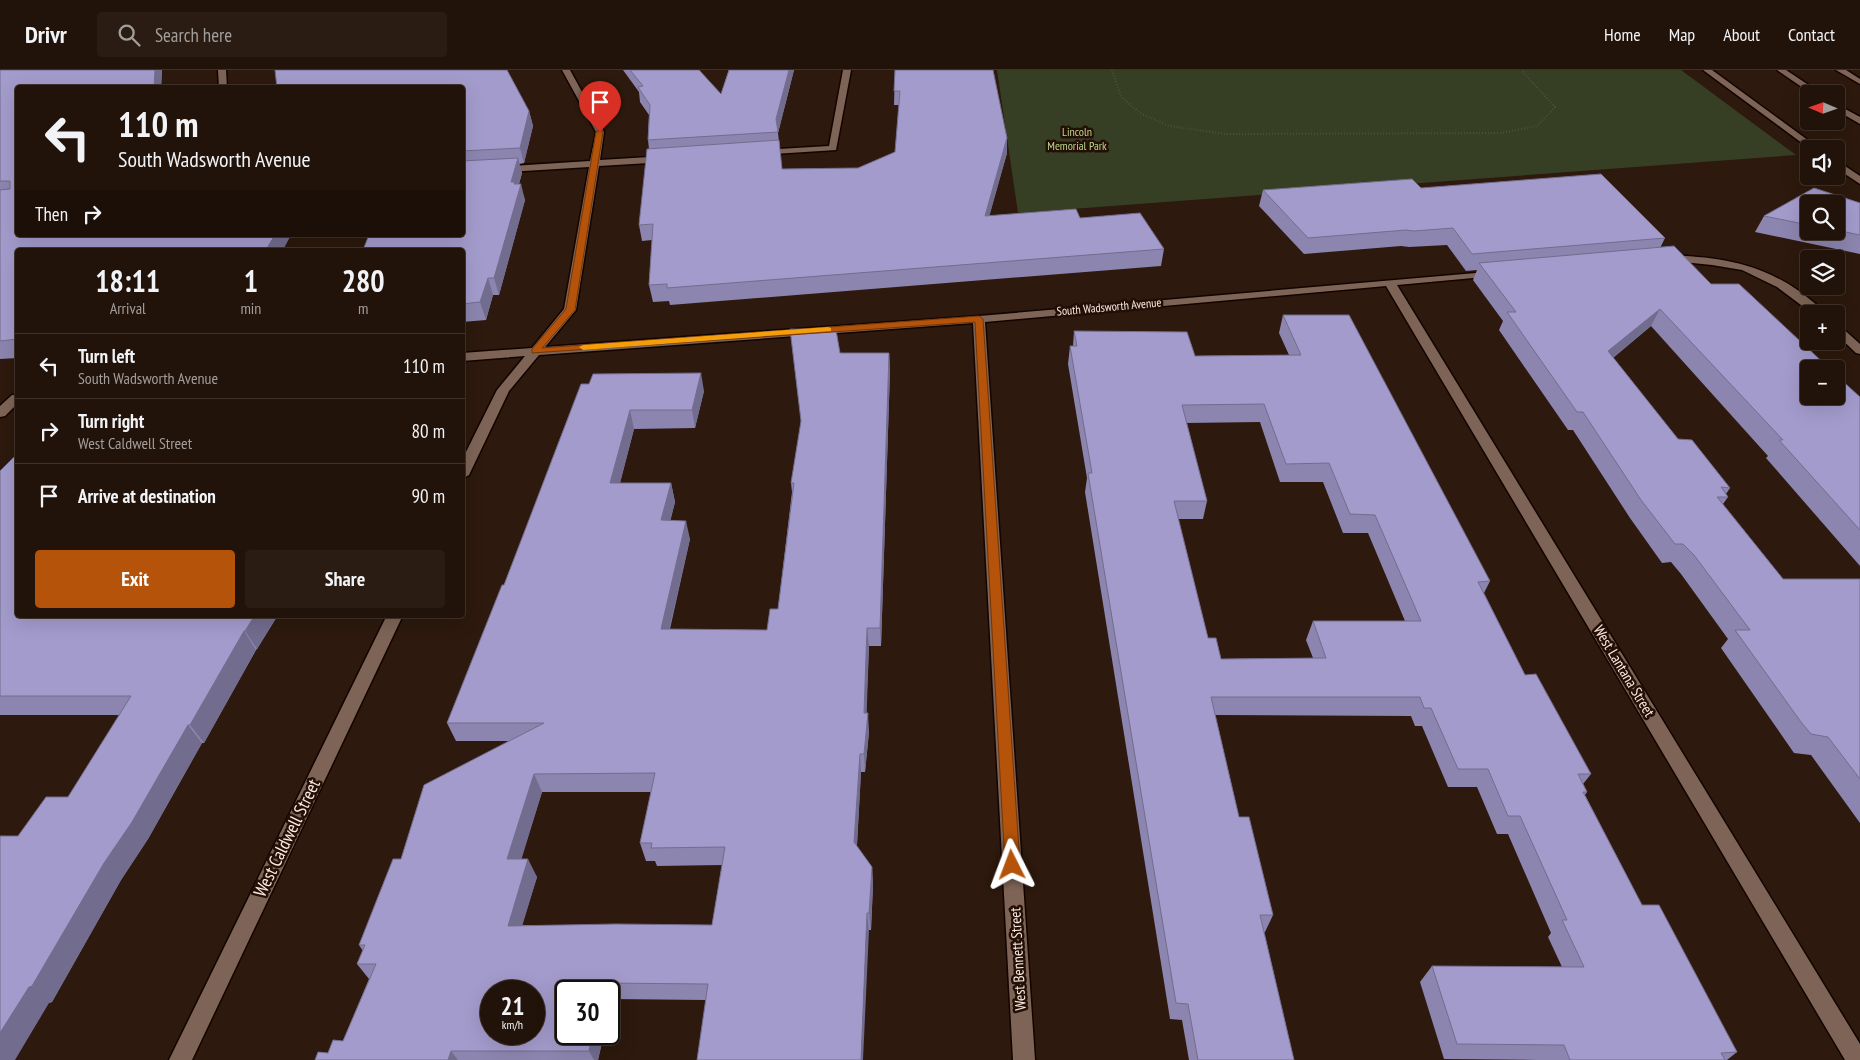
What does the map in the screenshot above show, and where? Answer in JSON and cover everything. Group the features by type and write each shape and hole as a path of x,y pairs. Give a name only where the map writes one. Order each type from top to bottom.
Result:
{"street":[{"path":"222,70 222,85"},
{"path":"465,469 503,390 570,310 600,132 566,70"},
{"path":"753,153 832,148 847,70"},
{"path":"1707,70 1804,140"},
{"path":"1781,70 1804,85"},
{"path":"1840,70 1860,82"},
{"path":"1845,112 1860,122"},
{"path":"465,172 674,158"},
{"path":"1855,173 1860,181"},
{"path":"1658,258 1711,262 1754,271 1788,289 1808,305"},
{"name":"South Wadsworth Avenue","path":"465,357 979,319 1509,272"},
{"name":"West Lantana Street","path":"1390,283 1857,1060"},
{"name":"West Bennett Street","path":"979,319 1024,1060"},
{"path":"1845,336 1860,350"},
{"path":"0,400 15,398"},
{"path":"0,414 15,400"},
{"name":"West Caldwell Street","path":"180,1060 394,618"}],"path":[{"path":"1112,70 1121,97 1140,113 1169,126 1227,134 1501,133 1537,126 1555,107 1521,70"}],"green space":[{"name":"Lincoln Memorial Park","path":"997,70 1681,70 1796,155 1018,213"}],"building":[{"path":"0,70 155,70 154,85 15,85 15,237 274,237 267,248 15,248 15,339 0,341 0,190 10,189 10,181 0,181"},
{"path":"275,70 507,70 529,111 520,148 465,151 465,85 277,85"},
{"path":"630,70 699,70 721,94 729,70 789,70 776,119 778,132 648,140 650,105 638,87 643,86"},
{"path":"895,70 993,70 1007,138 985,216 1076,209 1080,218 1140,213 1164,249 667,288 667,284 649,285 653,224 639,225 647,149 779,140 782,169 858,168 895,152 900,91 894,91"},
{"path":"518,158 511,182 521,184 494,278 488,278 480,302 465,304 465,248 364,248 368,237 465,237 465,161"},
{"path":"1601,174 1665,238 1472,254 1453,228 1308,238 1263,190 1412,179 1421,188"},
{"path":"1814,188 1835,195 1802,195"},
{"path":"1800,196 1800,223 1764,216"},
{"path":"1845,198 1860,203 1860,235 1845,232"},
{"path":"1674,246 1711,284 1739,284 1800,341 1800,350 1810,350 1820,360 1800,360 1800,405 1845,405 1845,383 1860,397 1860,530 1779,440 1783,440 1660,309 1608,351 1678,439 1692,440 1730,488 1721,487 1728,497 1717,497 1783,579 1860,579 1860,779 1828,737 1811,734 1801,722 1735,630 1750,630 1694,555 1683,544 1675,544 1641,500 1583,412 1577,412 1507,312 1516,312 1479,263"},
{"path":"1283,315 1349,315 1490,581 1478,582 1525,675 1536,674 1591,774 1578,774 1587,792 1583,792 1642,905 1659,905 1737,1052 1721,1053 1725,1060 1570,1060 1564,1045 1457,1044 1432,966 1584,967 1562,920 1567,920 1520,816 1508,816 1488,769 1458,769 1431,708 1424,708 1420,697 1211,697 1239,817 1249,817 1273,915 1260,915 1294,1060 1198,1060 1188,1004 1176,1003 1088,473 1092,473 1070,346 1077,346 1074,331 1187,332 1195,356 1301,355","holes":["1264,404 1286,464 1329,463 1350,514 1375,515 1421,621 1313,621 1326,658 1221,659 1216,638 1208,638 1174,501 1207,501 1182,405"]},
{"path":"790,329 836,330 840,353 889,353 880,628 867,628 864,713 868,713 864,754 860,754 854,842 872,867 869,913 867,913 861,1060 697,1060 708,984 620,983 620,980 555,980 555,1045 590,1045 589,1051 451,1051 448,1060 315,1060 318,1052 328,1053 333,1040 343,1041 376,964 357,964 365,945 359,945 393,859 401,859 424,785 544,723 447,723 502,585 504,585 581,384 589,384 593,374 701,373 692,410 630,410 610,483 671,483 661,520 686,521 661,629 767,630 770,609 778,609 794,483 791,483 801,421","holes":["655,773 640,843 652,843 651,848 725,847 712,925 508,926 528,859 507,859 534,774"]},
{"path":"15,456 15,618 253,618 132,822 104,863 32,986 29,987 0,1033 0,836 18,836 46,797 68,797 131,696 0,696 0,471"}],"slow traffic":[{"path":"583,347 828,330"}],"route":[{"path":"600,132 570,310 535,351 979,319 1012,865"}]}
